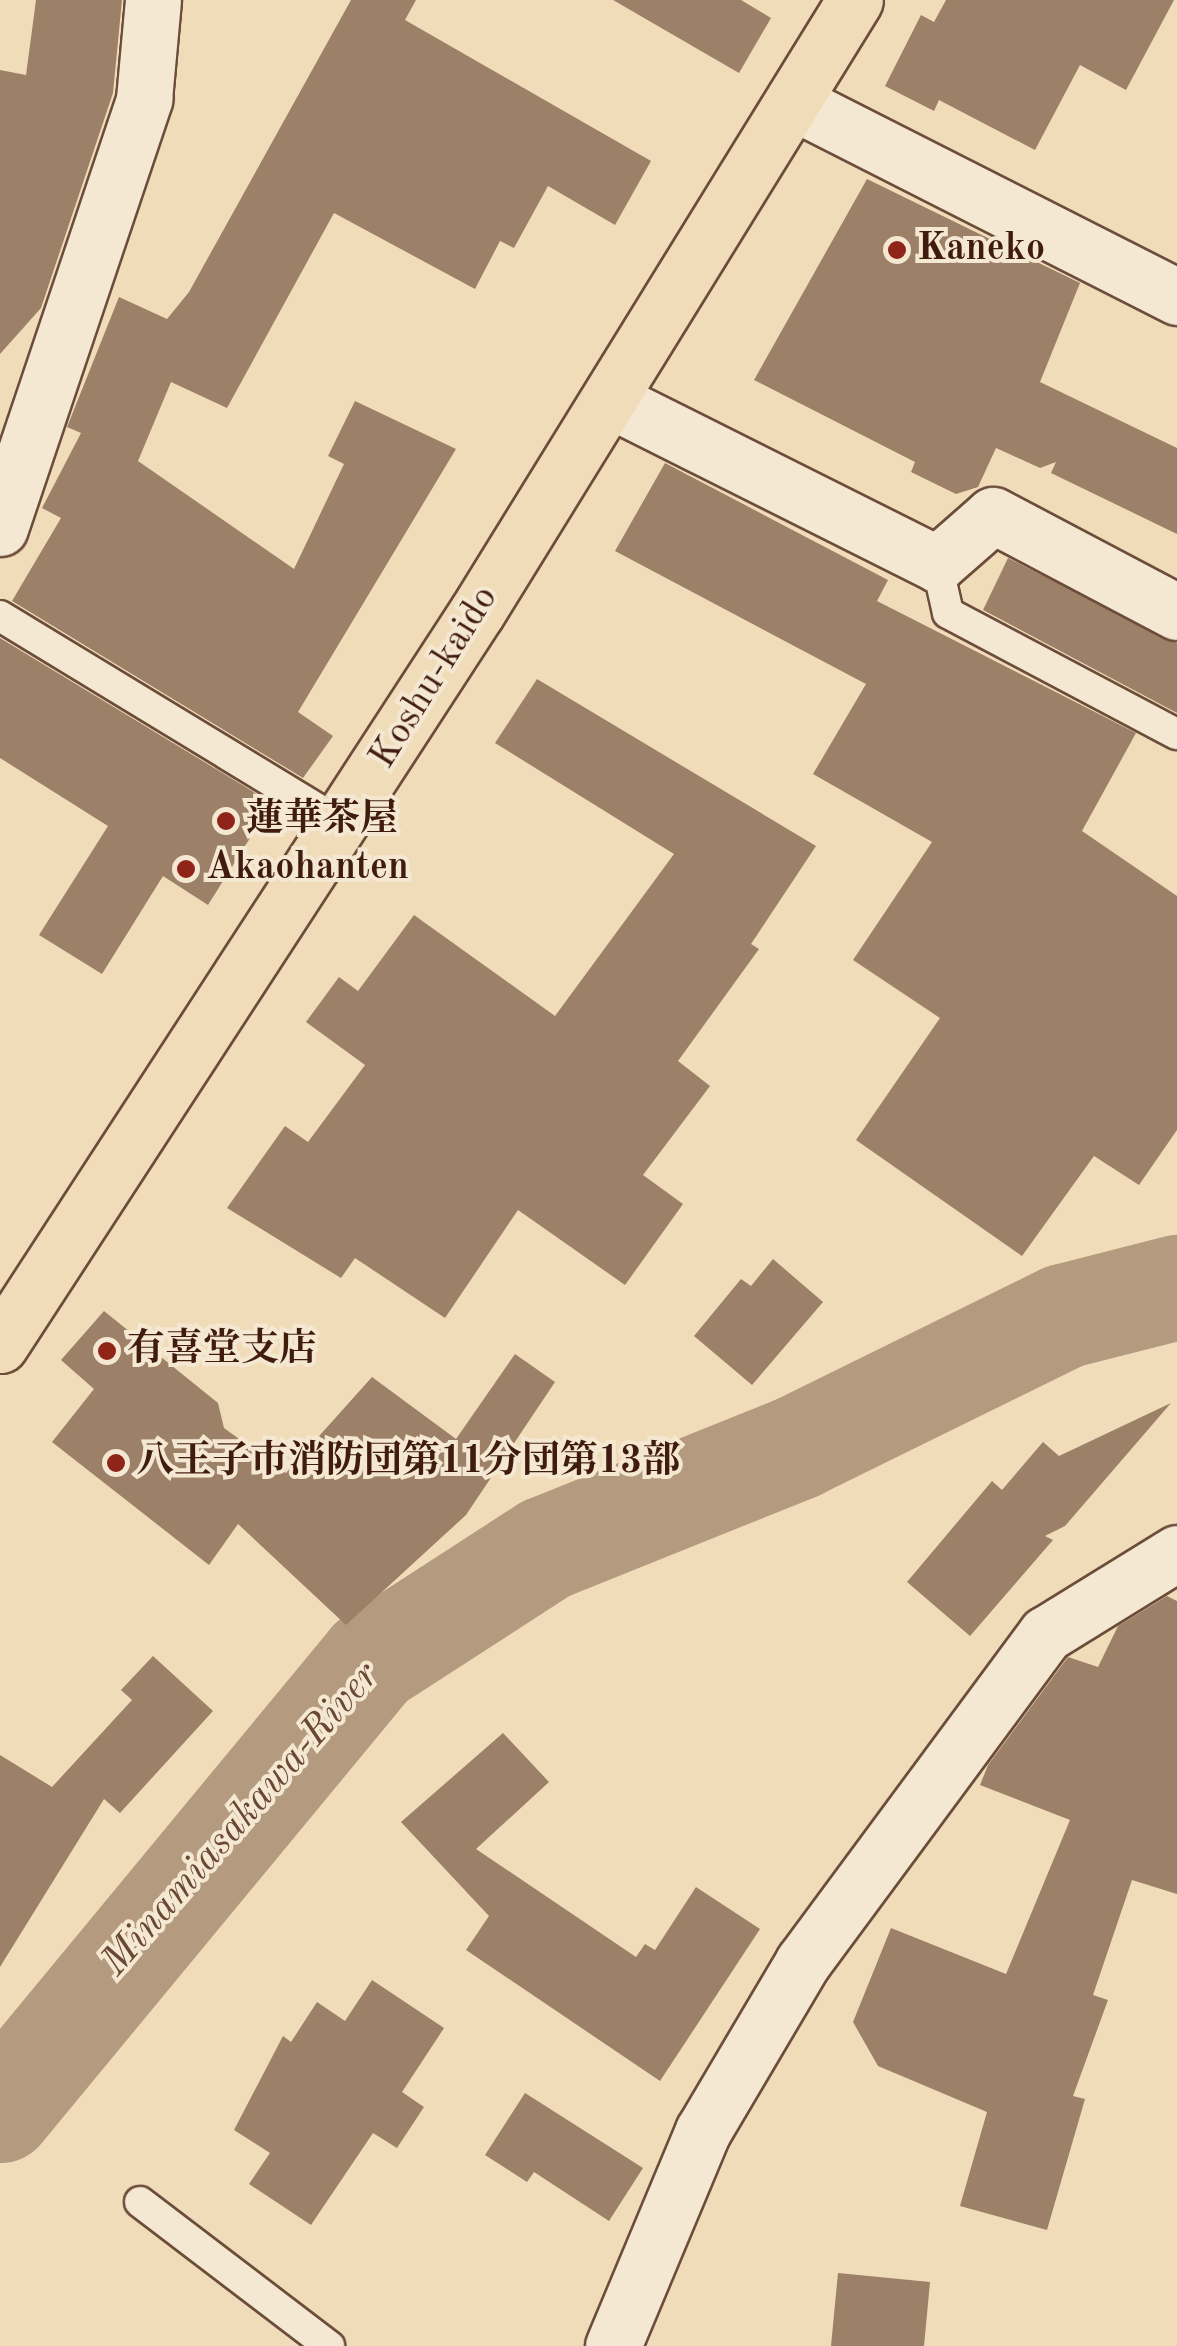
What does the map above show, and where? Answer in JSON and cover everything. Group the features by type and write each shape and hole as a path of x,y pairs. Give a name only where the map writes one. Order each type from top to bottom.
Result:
{"highway":[{"name":"Koshu-kaido","path":"0,1345 342,824 610,400 855,0"}],"street":[{"path":"5,501 144,99 153,0"},
{"path":"793,102 1177,296"},
{"path":"610,400 938,564 993,515 1177,612"},
{"path":"614,2346 703,2132 803,1962 1046,1634 1177,1554"}],"lane":[{"path":"938,564 948,613 1177,734"},
{"path":"0,616 342,824"},
{"path":"140,2202 329,2346"}],"building":[{"path":"36,0 122,0 113,93 41,308 0,354 0,70 26,75"},
{"path":"351,0 416,0 405,20 651,161 615,225 548,186 514,248 500,241 475,289 334,213 227,408 171,382 138,461 294,569 344,464 328,456 355,401 456,449 298,712 333,736 303,778 12,601 61,518 42,508 81,433 67,427 119,297 167,319 189,292"},
{"path":"613,0 741,0 771,18 739,73"},
{"path":"946,0 1174,0 1126,90 1080,65 1035,150 939,100 934,111 885,86 921,15 934,22"},
{"path":"867,179 1080,283 1040,382 1177,448 1177,534 1051,473 1056,462 1040,468 996,448 978,487 956,494 911,472 915,462 754,380"},
{"path":"665,463 888,580 877,601 1136,733 1082,831 1177,896 1177,1130 1139,1185 1094,1156 1022,1256 856,1140 940,1018 853,960 932,842 813,774 866,684 615,551"},
{"path":"1008,558 1177,643 1177,713 983,610"},
{"path":"0,638 272,803 208,905 163,876 102,974 39,935 108,826 0,758"},
{"path":"537,679 816,846 751,944 759,949 678,1061 710,1086 643,1175 683,1204 625,1285 518,1210 445,1318 355,1258 341,1278 227,1208 285,1126 308,1142 365,1065 306,1022 339,977 358,991 414,915 555,1016 674,854 495,743"},
{"path":"773,1259 823,1302 752,1385 694,1336 741,1279 751,1286"},
{"path":"104,1311 218,1403 224,1428 286,1473 372,1377 456,1439 515,1354 555,1382 466,1515 346,1625 238,1524 209,1565 52,1442 94,1389 61,1360"},
{"path":"1171,1403 1065,1526 1045,1536 1053,1540 970,1636 907,1582 992,1481 1002,1490 1043,1442 1059,1456"},
{"path":"1167,1596 1177,1601 1177,1894 1132,1880 1093,1995 1108,2000 1073,2096 1085,2099 1047,2230 960,2206 987,2112 878,2066 853,2022 891,1928 1006,1974 1070,1820 980,1785 988,1765 1068,1657 1098,1667 1118,1626"},
{"path":"153,1656 213,1711 120,1813 104,1799 0,1967 0,1755 52,1787 132,1700 121,1690"},
{"path":"503,1733 549,1782 476,1849 636,1957 645,1944 655,1950 696,1887 760,1929 660,2081 466,1950 489,1916 401,1822"},
{"path":"372,1980 444,2028 402,2092 424,2107 397,2148 373,2133 311,2225 249,2184 270,2153 234,2130 283,2036 291,2042 317,2002 345,2021"},
{"path":"525,2093 643,2168 609,2221 534,2172 527,2182 485,2155"},
{"path":"838,2273 930,2282 924,2346 831,2346"}],"waterway":[{"name":"Minamiasakawa-River","path":"0,2110 371,1661 546,1548 797,1447 1063,1316 1177,1287"}],"place":[{"name":"Kaneko","path":"897,250"},
{"name":"蓮華茶屋","path":"226,821"},
{"name":"Akaohanten","path":"186,869"},
{"name":"有喜堂支店","path":"107,1351"},
{"name":"八王子市消防団第11分団第13部","path":"116,1463"}]}
